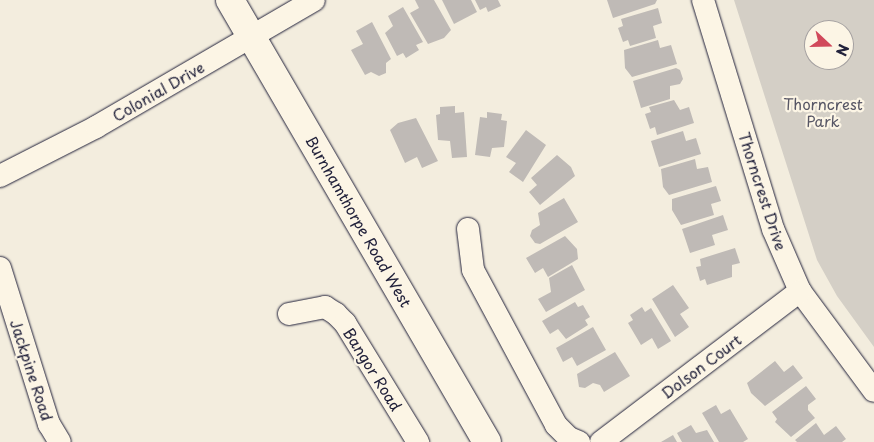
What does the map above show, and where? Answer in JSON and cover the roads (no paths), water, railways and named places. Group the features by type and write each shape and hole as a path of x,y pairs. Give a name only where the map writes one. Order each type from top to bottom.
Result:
{"main road":[{"name":"Burnhamthorpe Road West","path":"230,0 487,442"}],"street":[{"name":"Colonial Drive","path":"0,176 96,127 314,0"},
{"name":"Thorncrest Drive","path":"703,0 773,229 800,291 874,391"},
{"path":"468,229 473,270 556,425 569,438 579,442"},
{"name":"Jackpine Road","path":"0,268 49,424 60,442"},
{"name":"Dolson Court","path":"601,442 800,291"},
{"name":"Bangor Road","path":"289,314 324,307 336,314 345,323 418,442"}],"park label":[{"name":"Thorncrest Park","path":"823,112"}]}
